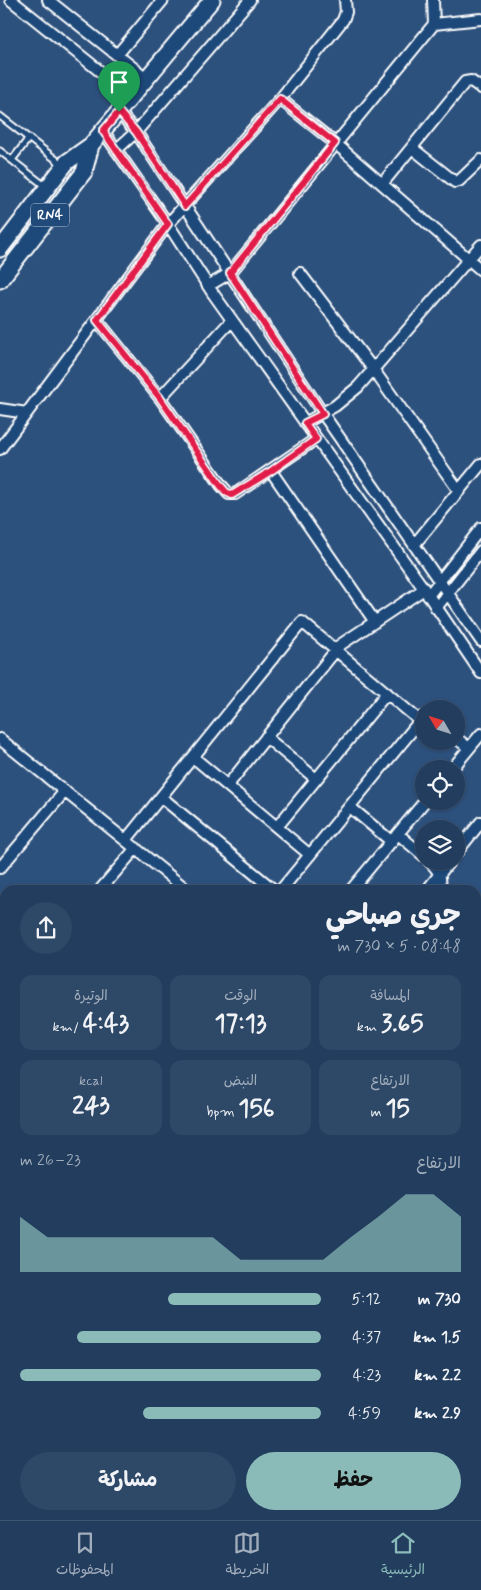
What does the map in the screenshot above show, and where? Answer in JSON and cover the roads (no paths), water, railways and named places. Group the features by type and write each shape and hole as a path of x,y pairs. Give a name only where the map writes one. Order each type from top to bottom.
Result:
{"main road":[{"name":"RN4","path":"0,249 68,162 91,145 212,0"},
{"name":"RN4","path":"0,280 84,172 91,145"}],"street":[{"path":"11,0 131,96"},
{"path":"117,55 163,0"},
{"path":"116,150 136,132 250,0"},
{"path":"1,443 97,320 168,224 280,99 343,20 346,12 345,0"},
{"path":"208,286 230,273 434,24 433,0"},
{"path":"50,1 146,78"},
{"path":"434,24 481,19"},
{"path":"382,184 465,82 473,82 481,88"},
{"path":"280,99 335,143 481,270"},
{"path":"119,112 136,132 323,414 439,582 480,635"},
{"path":"103,131 168,224 208,286 426,592 481,674"},
{"path":"412,148 455,182 460,181 481,160"},
{"path":"305,423 323,414 347,397 481,245"},
{"path":"300,273 373,369 459,491"},
{"path":"97,320 160,398 220,485 229,494 235,494 316,439"},
{"path":"160,398 232,320"},
{"path":"0,409 26,413"},
{"path":"414,545 481,464"},
{"path":"271,471 376,622"},
{"path":"228,785 340,645 439,582 481,528"},
{"path":"436,608 480,557"},
{"path":"126,840 302,622 387,693 415,713"},
{"path":"277,827 387,693"},
{"path":"285,885 415,727"},
{"path":"459,760 481,734"},
{"path":"266,737 316,779"},
{"path":"0,739 136,848 178,885"},
{"path":"465,745 469,748"},
{"path":"193,757 310,855"},
{"path":"0,868 66,791"},
{"path":"161,797 268,885"},
{"path":"350,807 415,850"},
{"path":"355,885 418,810"},
{"path":"465,842 481,822"},
{"path":"104,885 136,848"},
{"path":"438,870 440,885"},
{"path":"431,885 442,870"}],"lane":[{"path":"0,116 65,166"},
{"path":"12,160 29,138"},
{"path":"0,150 47,188"}]}
